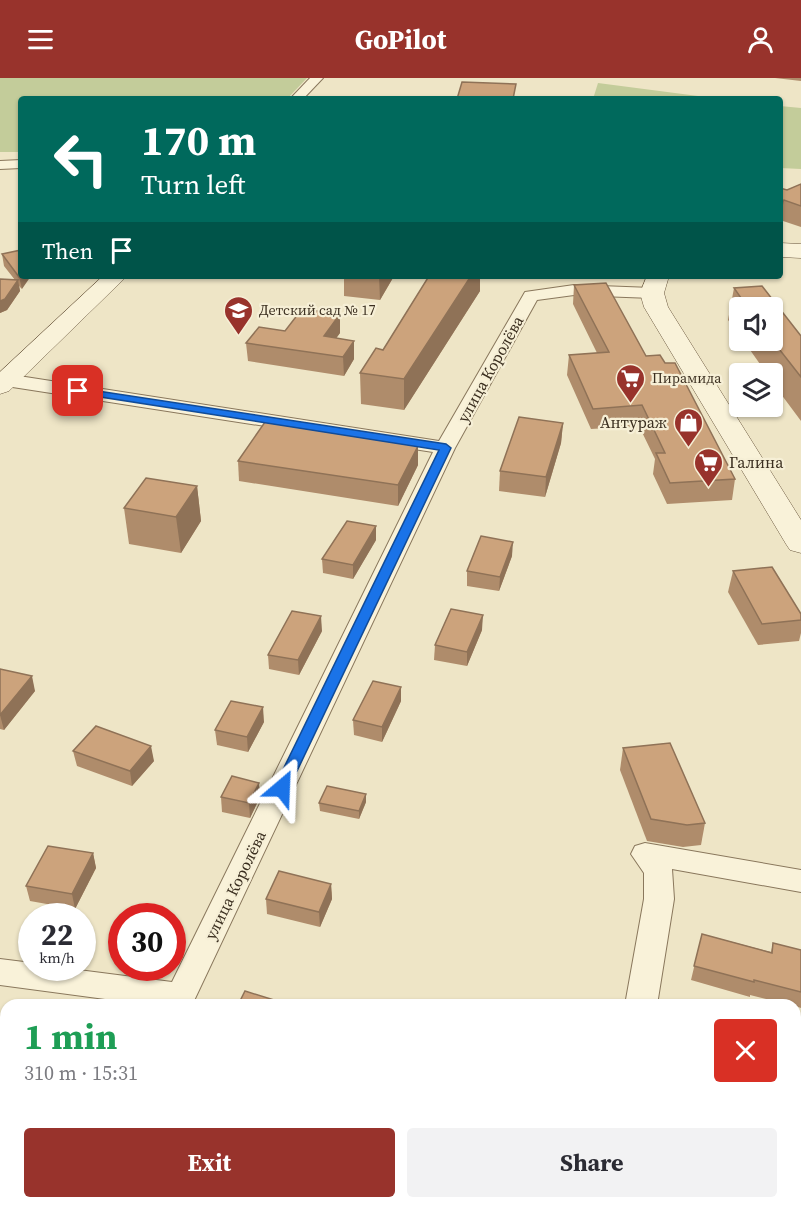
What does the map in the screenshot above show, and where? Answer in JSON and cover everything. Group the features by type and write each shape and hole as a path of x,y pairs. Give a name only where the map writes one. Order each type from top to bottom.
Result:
{"main road":[{"path":"783,250 801,251"},
{"path":"3,383 113,279"},
{"path":"655,285 661,316 801,544"}],"street":[{"path":"299,96 317,78"},
{"path":"0,165 18,164"},
{"name":"улица Королёва","path":"180,999 446,448 531,296 574,290 655,285"},
{"path":"3,383 446,448"},
{"path":"642,999 659,899 658,871 645,854 801,881"},
{"path":"0,972 167,999"}],"green space":[{"path":"0,78 307,78 290,96 18,96 18,152 0,152"},
{"path":"598,83 698,96 594,96"},
{"path":"783,106 801,108 801,169 783,168"}],"building":[{"path":"462,82 516,84 514,96 458,96"},
{"path":"801,184 801,206 783,200 783,189 787,190"},
{"path":"18,251 18,276 2,254"},
{"path":"0,279 18,280 5,299 0,301"},
{"path":"427,279 469,279 404,379 360,373 376,348 383,350"},
{"path":"606,283 646,356 660,355 665,363 675,363 735,479 670,483 656,453 665,453 642,405 593,409 569,355 609,352 574,285"},
{"path":"762,286 771,297 740,297 734,288"},
{"path":"302,309 340,314 324,336 354,341 343,357 246,343 259,327 285,331"},
{"path":"783,313 801,336 801,377 781,351 783,351"},
{"path":"519,417 563,423 546,477 500,471"},
{"path":"265,422 418,446 398,485 238,461"},
{"path":"146,478 197,486 176,517 124,508"},
{"path":"347,521 376,526 353,565 322,559"},
{"path":"481,536 513,542 500,577 467,571"},
{"path":"772,567 801,614 801,620 762,624 733,571"},
{"path":"451,609 483,615 467,652 435,645"},
{"path":"292,611 321,616 298,660 268,655"},
{"path":"0,669 32,676 0,715"},
{"path":"373,681 401,687 382,727 353,720"},
{"path":"231,701 263,707 247,737 215,730"},
{"path":"96,726 151,746 130,771 73,751"},
{"path":"670,743 705,823 687,825 651,819 623,748"},
{"path":"232,776 259,783 249,803 221,797"},
{"path":"327,786 366,794 359,811 319,803"},
{"path":"48,846 93,853 72,894 26,886"},
{"path":"279,871 331,884 319,912 266,899"},
{"path":"702,934 772,953 773,943 801,950 801,992 694,966"},
{"path":"245,991 271,999 241,999"}],"place":[{"name":"Детский сад № 17","path":"238,336"},
{"name":"Пирамида","path":"631,404"},
{"name":"Антураж","path":"688,448"},
{"name":"Галина","path":"708,488"}],"route":[{"path":"78,391 446,448 282,788"}]}
